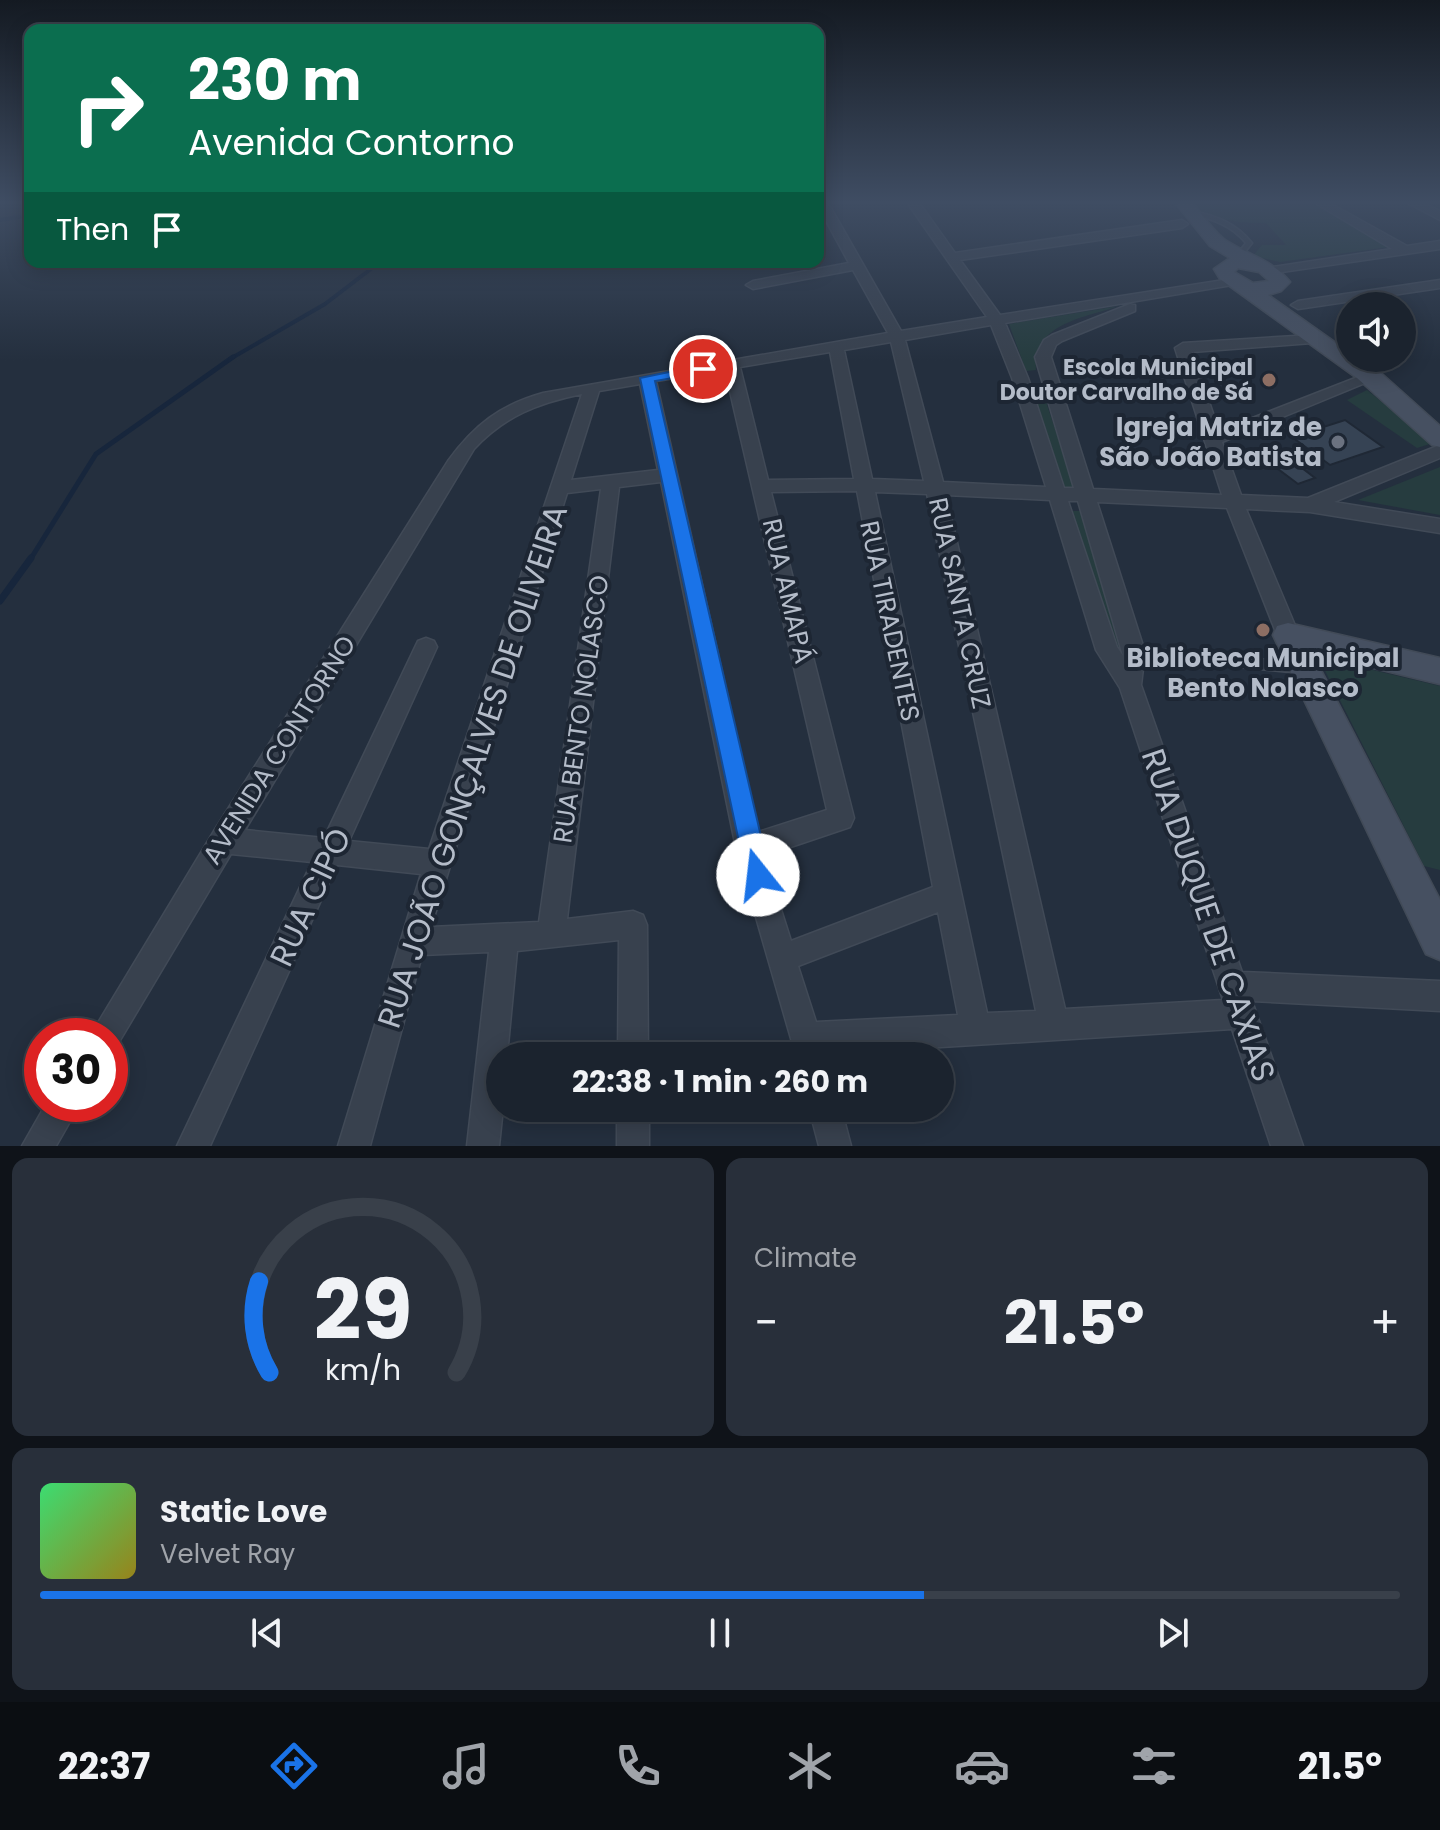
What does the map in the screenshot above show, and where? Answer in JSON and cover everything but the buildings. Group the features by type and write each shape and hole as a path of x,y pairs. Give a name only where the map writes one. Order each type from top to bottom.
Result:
{"street":[{"name":"RUA SANTA CRUZ","path":"853,254 897,337 935,488 1053,1022"},
{"name":"RUA DUQUE DE CAXIAS","path":"951,254 996,320 1020,378 1107,650 1130,685 1287,1146"},
{"path":"953,257 966,254"},
{"path":"1216,254 1234,279 1312,339 1336,353"},
{"path":"1238,254 1275,278 1336,343"},
{"path":"1020,378 1047,379 1044,351 1057,338 1106,316 1234,279 1266,289 1275,278 1389,254"},
{"path":"1234,279 1235,262 1246,259"},
{"path":"753,285 859,265"},
{"path":"1298,305 1440,284"},
{"name":"AVENIDA CONTORNO","path":"116,1018 454,465 496,433 584,389 1164,292 1183,292"},
{"path":"1312,339 1183,348 1234,503 1302,668 1440,940"},
{"name":"RUA TIRADENTES","path":"836,346 975,1027"},
{"name":"RUA AMAPÁ","path":"731,364 841,818 749,848"},
{"path":"1211,440 1347,372"},
{"path":"1366,372 1440,439"},
{"path":"647,378 749,848 807,1042"},
{"name":"RUA DUQUE DE CAXIAS","path":"1047,379 1134,652 1130,685"},
{"name":"RUA JOÃO GONÇALVES DE OLIVEIRA","path":"354,1146 412,942 562,487 584,389"},
{"path":"1310,505 1440,451"},
{"path":"562,487 668,475"},
{"name":"RUA BENTO NOLASCO","path":"551,935 611,482"},
{"path":"763,486 862,485 1310,505 1440,526"},
{"path":"1288,635 1440,671"},
{"name":"RUA CIPÓ","path":"193,1146 426,647"},
{"path":"223,840 438,863"},
{"path":"782,958 947,895"},
{"path":"412,942 504,939 633,925 633,1042"},
{"path":"483,1146 504,939"},
{"path":"1234,986 1440,996"},
{"path":"850,1042 975,1027 1243,1014"},
{"path":"38,1146 53,1122"},
{"path":"633,1122 633,1146"},
{"path":"829,1122 835,1146"}],"lane":[{"path":"1134,652 1302,668"}],"green space":[{"path":"1254,254 1335,254 1280,262"},
{"path":"1119,306 1062,325 1042,342 1036,370 1026,371 1009,324"},
{"path":"1033,390 1042,390 1076,491 1066,491"},
{"path":"1367,390 1433,443 1417,448 1347,400"},
{"path":"1440,467 1440,515 1358,500"},
{"path":"1071,511 1081,511 1125,647 1114,647"},
{"path":"1318,657 1440,686 1440,870 1424,866"}],"waterway":[{"path":"231,358 325,304 372,268"},
{"path":"30,560 96,454 231,358"},
{"path":"0,601 31,558"}],"place":[{"name":"Escola Municipal Doutor Carvalho de Sá","path":"1269,380"},
{"name":"Igreja Matriz de São João Batista","path":"1338,442"},
{"name":"Biblioteca Municipal Bento Nolasco","path":"1263,630"}],"route":[{"path":"703,369 647,378 749,848 758,875"}]}
